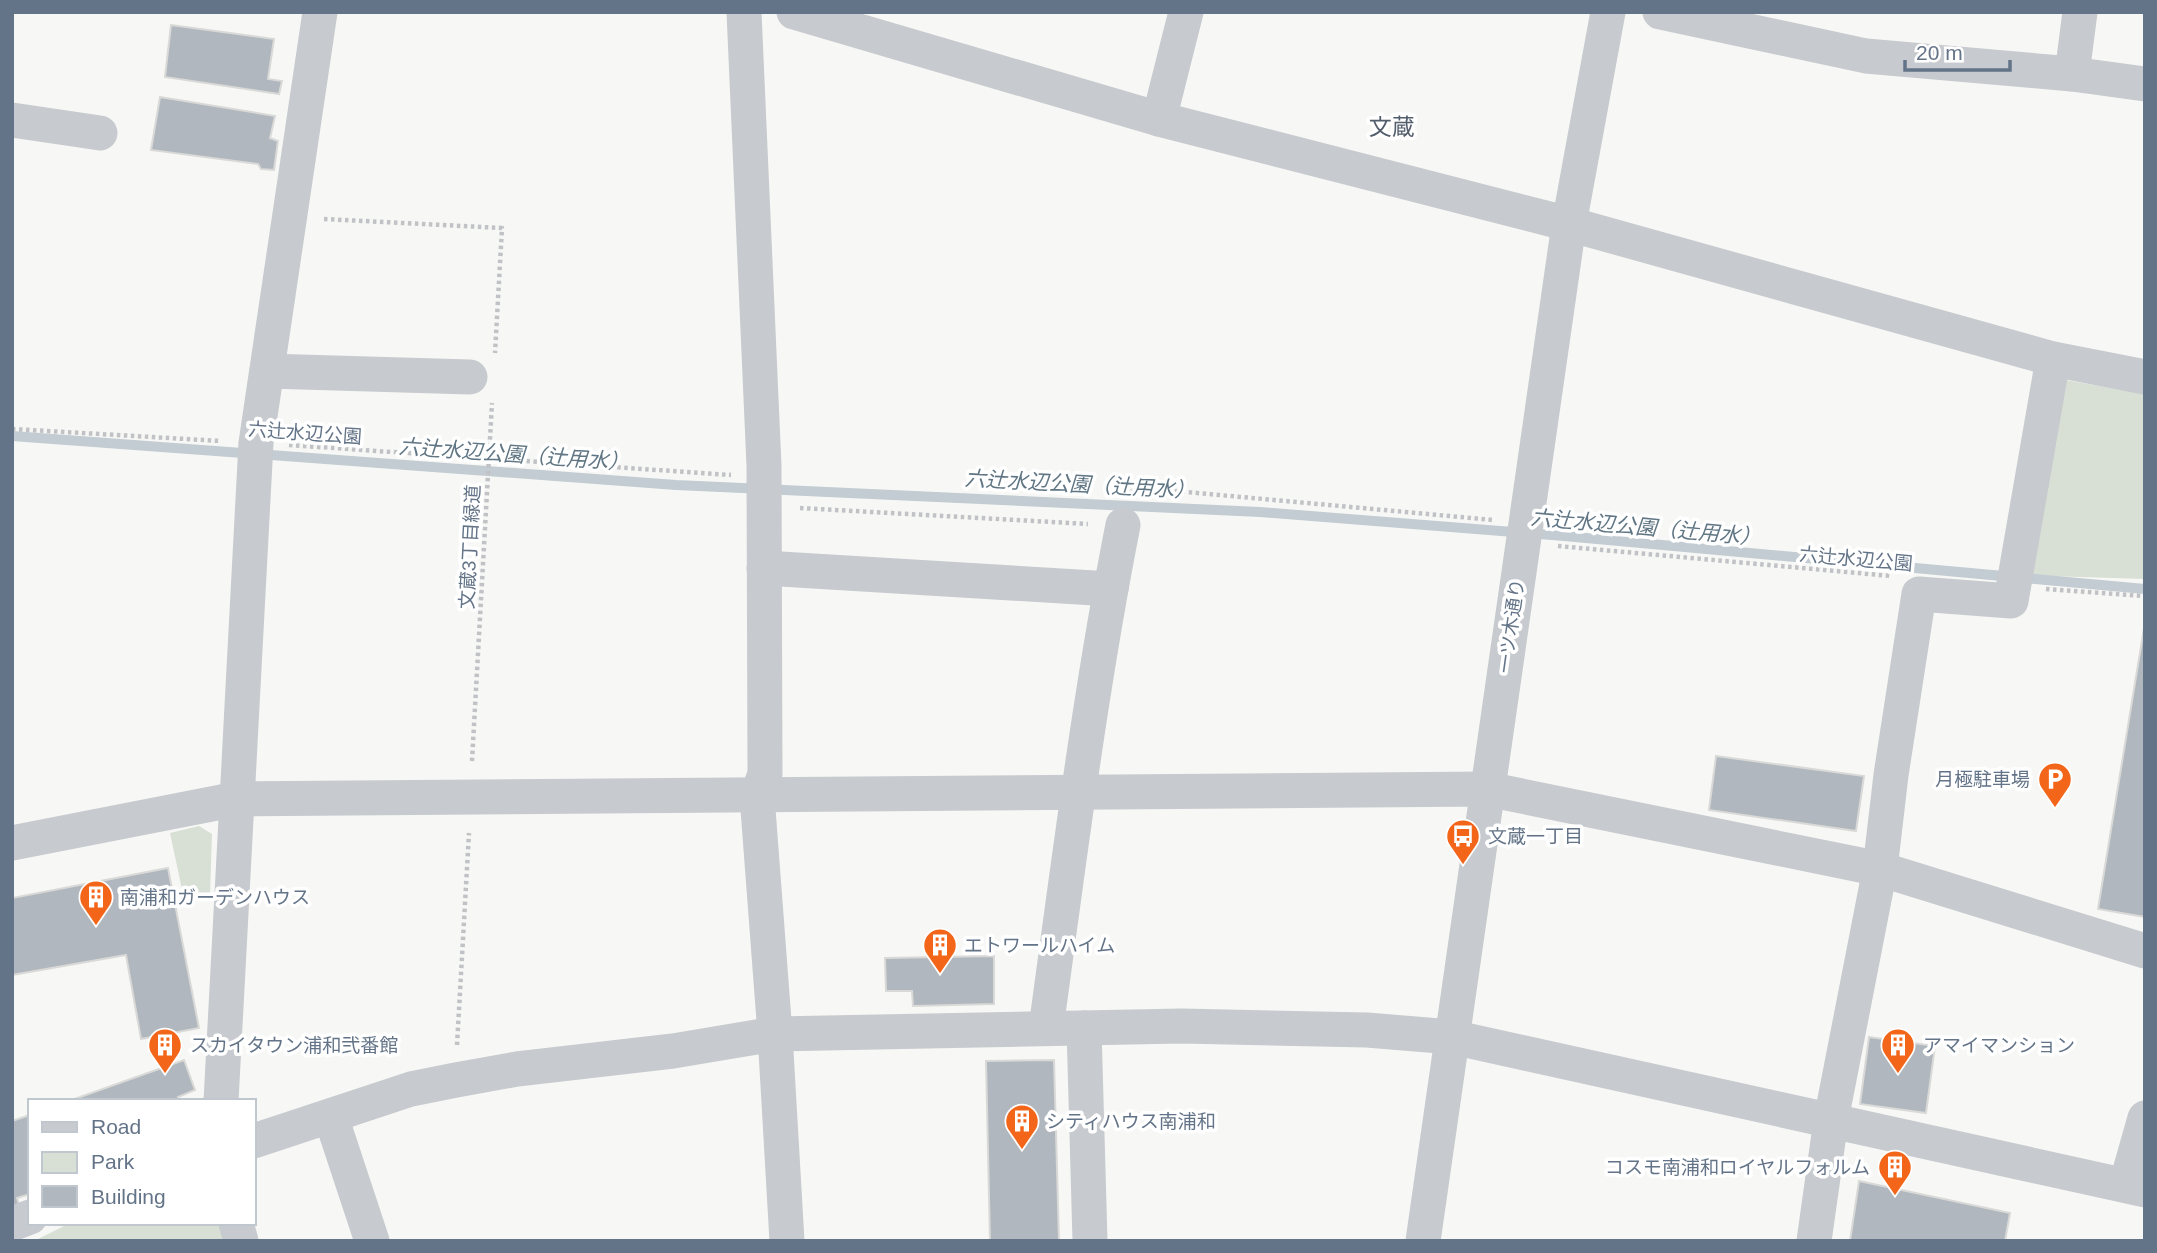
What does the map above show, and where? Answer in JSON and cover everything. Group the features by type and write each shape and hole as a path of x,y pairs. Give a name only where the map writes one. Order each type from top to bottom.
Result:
{"street":[{"path":"221,1099 256,443 320,12"},
{"path":"744,12 764,487 765,774 757,796 787,1241"},
{"path":"794,12 1159,119 1569,224 2053,359 2145,377"},
{"path":"1159,119 1186,12"},
{"name":"一ツ木通り","path":"1423,1241 1569,224 1608,12"},
{"path":"1660,12 1866,56 2072,74 2145,84"},
{"path":"2072,74 2080,12"},
{"path":"12,120 100,133"},
{"path":"1814,1241 1831,1120 1880,869 1919,594 2011,601 2053,359"},
{"path":"267,371 486,377"},
{"path":"1046,1028 1079,793 1123,525"},
{"path":"764,568 1111,589"},
{"path":"12,843 237,799 1487,789 1880,869 2145,951"},
{"path":"256,1140 411,1090 456,1080 517,1069 673,1051 775,1034 1182,1026 1367,1030 1452,1037 2135,1187 2145,1118"},
{"path":"1084,1028 1090,1241"},
{"path":"331,1117 372,1241"}],"path":[{"name":"文蔵3丁目緑道","path":"290,217 502,228 486,377 489,459 456,1080"},
{"name":"六辻水辺公園","path":"12,429 489,459 764,487"},
{"name":"六辻水辺公園","path":"1523,543 1904,577"},
{"path":"2013,587 2145,596"}],"green space":[{"path":"2060,379 2145,394 2145,579 2015,575"},
{"path":"199,826 212,834 210,895 184,899 170,833"},
{"path":"66,1225 237,1225 241,1241 34,1241"}],"building":[{"path":"171,25 274,39 268,79 282,81 279,94 165,77"},
{"path":"160,97 275,116 270,138 278,141 274,170 261,169 258,164 151,150"},
{"path":"2145,622 2145,917 2098,909"},
{"path":"1716,756 1864,776 1856,831 1709,810"},
{"name":"南浦和ガーデンハウス","path":"168,868 199,1028 141,1039 126,955 12,975 12,898"},
{"name":"エトワールハイム","path":"994,956 994,1004 913,1006 912,991 886,991 885,958"},
{"name":"アマイマンション","path":"1869,1037 1935,1046 1926,1113 1860,1104"},
{"name":"スカイタウン浦和弐番館","path":"184,1060 195,1090 178,1097 179,1099 75,1099"},
{"name":"シティハウス南浦和","path":"1054,1060 1059,1241 990,1241 986,1061"},
{"path":"28,1116 28,1195 17,1198 20,1207 12,1210 12,1121"},
{"name":"コスモ南浦和ロイヤルフォルム","path":"1859,1181 2010,1213 2005,1241 1850,1241"}],"waterway":[{"name":"六辻水辺公園（辻用水）","path":"12,436 676,485 1260,512 1564,536 2145,589"}],"place":[{"name":"月極駐車場","path":"2055,809"},
{"name":"文蔵一丁目","path":"1463,866"},
{"name":"南浦和ガーデンハウス","path":"96,927"},
{"name":"エトワールハイム","path":"940,975"},
{"name":"スカイタウン浦和弐番館","path":"165,1075"},
{"name":"アマイマンション","path":"1898,1075"},
{"name":"シティハウス南浦和","path":"1022,1151"},
{"name":"コスモ南浦和ロイヤルフォルム","path":"1895,1197"}],"district":[{"name":"文蔵","path":"1392,127"}]}
